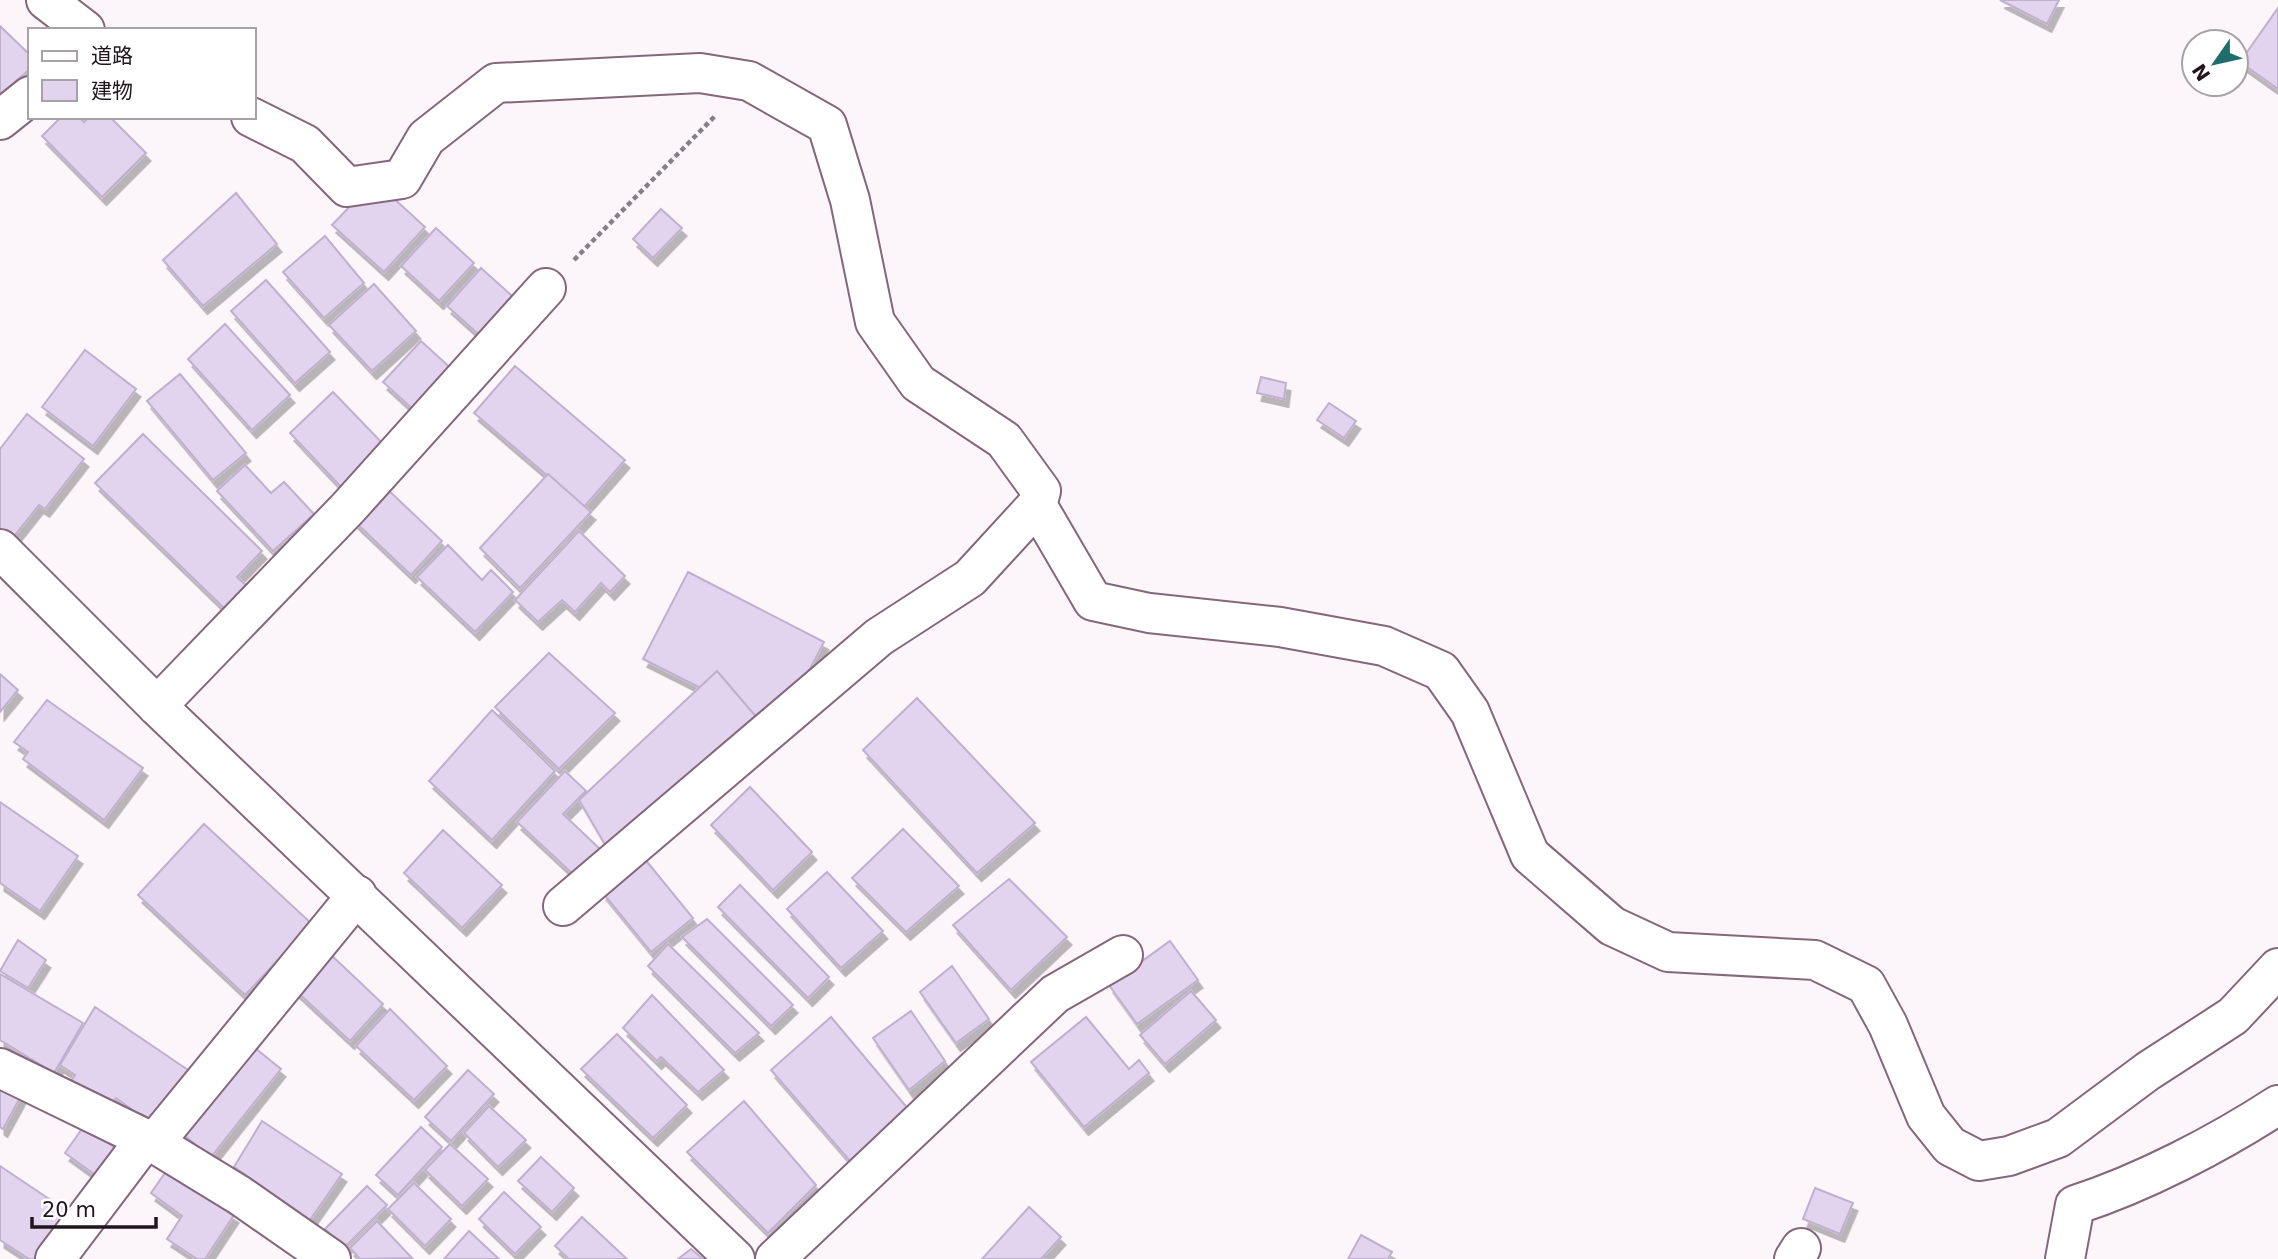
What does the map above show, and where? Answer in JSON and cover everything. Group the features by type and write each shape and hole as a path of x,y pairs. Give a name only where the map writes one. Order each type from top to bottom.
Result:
{"street":[{"path":"46,0 82,28"},
{"path":"96,0 98,28"},
{"path":"255,119 305,144 346,187 402,179 426,138 496,83 700,73 749,81 827,125 850,200 875,322 918,383 1004,440 1041,491 1037,505 970,578 879,638 563,906"},
{"path":"0,120 28,98"},
{"path":"158,706 348,508 546,288"},
{"path":"1037,505 1093,601 1149,613 1280,627 1384,646 1441,671 1470,712 1530,855 1612,926 1668,952 1815,960 1866,985 1888,1025 1926,1116 1950,1146 1979,1161 2009,1156 2058,1138 2148,1071 2233,1016 2278,968"},
{"path":"0,549 158,706 735,1259"},
{"path":"55,1259 149,1141 357,895"},
{"path":"775,1259 1055,994 1123,955"},
{"path":"0,1068 149,1141 239,1195 331,1259"},
{"path":"2066,1259 2075,1205 2113,1193 2253,1121 2278,1105"}],"path":[{"path":"546,288 749,81"}],"building":[{"path":"2000,0 2059,0 2047,24"},
{"path":"2278,8 2278,89 2250,69 2250,48"},
{"path":"0,26 28,53 28,71 0,95"},
{"path":"59,119 81,119 84,122 87,119 112,119 146,153 102,197 42,136"},
{"path":"236,193 277,244 203,306 163,260"},
{"path":"389,194 425,227 384,272 332,225 354,202"},
{"path":"661,209 682,228 653,258 633,239"},
{"path":"436,228 474,263 439,301 401,266"},
{"path":"325,236 364,283 324,318 283,272"},
{"path":"481,268 520,303 486,341 447,306"},
{"path":"266,280 330,352 295,383 231,311"},
{"path":"374,284 416,331 372,371 329,325"},
{"path":"225,324 290,395 252,430 188,359"},
{"path":"421,341 455,372 417,413 383,382"},
{"path":"85,350 136,389 93,446 42,407"},
{"path":"515,366 625,460 584,507 474,413"},
{"path":"180,374 246,453 213,480 147,401"},
{"path":"1261,377 1286,383 1284,399 1257,393"},
{"path":"333,392 385,446 342,488 290,433"},
{"path":"1329,403 1356,421 1344,438 1317,420"},
{"path":"27,414 84,459 45,509 39,505 11,540 0,531 0,449"},
{"path":"143,434 262,551 237,577 249,588 226,610 95,483"},
{"path":"245,465 271,493 284,482 314,514 273,551 217,491"},
{"path":"548,474 591,512 520,588 480,548"},
{"path":"385,487 442,541 411,575 354,521"},
{"path":"579,531 625,576 610,592 601,583 575,612 562,600 538,622 515,600"},
{"path":"448,545 482,580 491,570 513,592 475,632 417,577"},
{"path":"688,572 824,642 800,688 770,723 643,659"},
{"path":"549,653 615,713 559,769 495,707"},
{"path":"717,671 758,719 610,853 579,800"},
{"path":"0,674 18,690 0,712"},
{"path":"917,698 1035,823 977,873 863,750"},
{"path":"47,700 143,768 104,820 23,759 28,752 14,742"},
{"path":"492,710 555,771 492,840 429,781"},
{"path":"565,771 586,791 563,814 600,849 575,876 517,822"},
{"path":"750,787 812,852 773,890 711,825"},
{"path":"0,802 78,856 40,911 0,883"},
{"path":"204,824 312,924 245,995 138,895"},
{"path":"903,829 959,886 906,932 852,878"},
{"path":"443,830 502,885 462,928 404,873"},
{"path":"644,858 693,918 651,952 602,892"},
{"path":"827,872 883,931 841,968 787,909"},
{"path":"1009,879 1067,937 1011,990 953,925"},
{"path":"740,885 829,977 808,998 718,907"},
{"path":"707,919 793,1005 771,1026 682,937"},
{"path":"18,940 46,960 28,988 0,971"},
{"path":"1170,941 1198,980 1137,1024 1109,985"},
{"path":"668,944 759,1033 735,1053 648,966"},
{"path":"328,952 383,1004 350,1041 293,988"},
{"path":"952,966 989,1019 956,1043 920,992"},
{"path":"0,974 83,1023 54,1073 0,1040"},
{"path":"1191,991 1216,1020 1165,1064 1140,1035"},
{"path":"652,995 724,1070 698,1092 661,1057 657,1061 623,1028"},
{"path":"95,1007 191,1072 155,1126 116,1098 109,1107 69,1084 75,1075 60,1065"},
{"path":"390,1009 447,1066 414,1100 356,1046"},
{"path":"911,1011 945,1061 909,1090 873,1038"},
{"path":"831,1017 909,1110 850,1161 771,1070"},
{"path":"1086,1017 1129,1069 1139,1060 1149,1073 1084,1127 1031,1062"},
{"path":"617,1034 687,1105 653,1138 581,1069"},
{"path":"250,1044 281,1069 211,1157 180,1132"},
{"path":"468,1070 494,1094 451,1141 425,1117"},
{"path":"0,1084 21,1096 3,1129 0,1127"},
{"path":"744,1101 816,1185 768,1233 687,1152"},
{"path":"489,1106 526,1140 498,1167 464,1133"},
{"path":"262,1121 342,1174 310,1220 234,1167"},
{"path":"84,1126 117,1149 98,1177 65,1153"},
{"path":"421,1127 442,1147 398,1195 376,1175"},
{"path":"450,1144 488,1179 462,1206 425,1170"},
{"path":"541,1157 574,1188 552,1212 518,1181"},
{"path":"0,1166 67,1211 34,1259 29,1259 0,1240"},
{"path":"167,1170 234,1215 205,1259 197,1259 167,1239 182,1216 151,1193"},
{"path":"414,1183 451,1219 425,1246 388,1209"},
{"path":"367,1186 387,1205 344,1248 325,1229"},
{"path":"1815,1188 1853,1203 1840,1234 1803,1219"},
{"path":"504,1192 541,1227 515,1254 479,1219"},
{"path":"1029,1207 1061,1237 1041,1259 982,1259"},
{"path":"582,1217 627,1259 569,1259 555,1246"},
{"path":"377,1221 412,1258 360,1259 350,1248"},
{"path":"469,1231 499,1259 444,1259"},
{"path":"1361,1235 1392,1252 1388,1259 1348,1259"},
{"path":"691,1249 703,1259 678,1259"}]}
